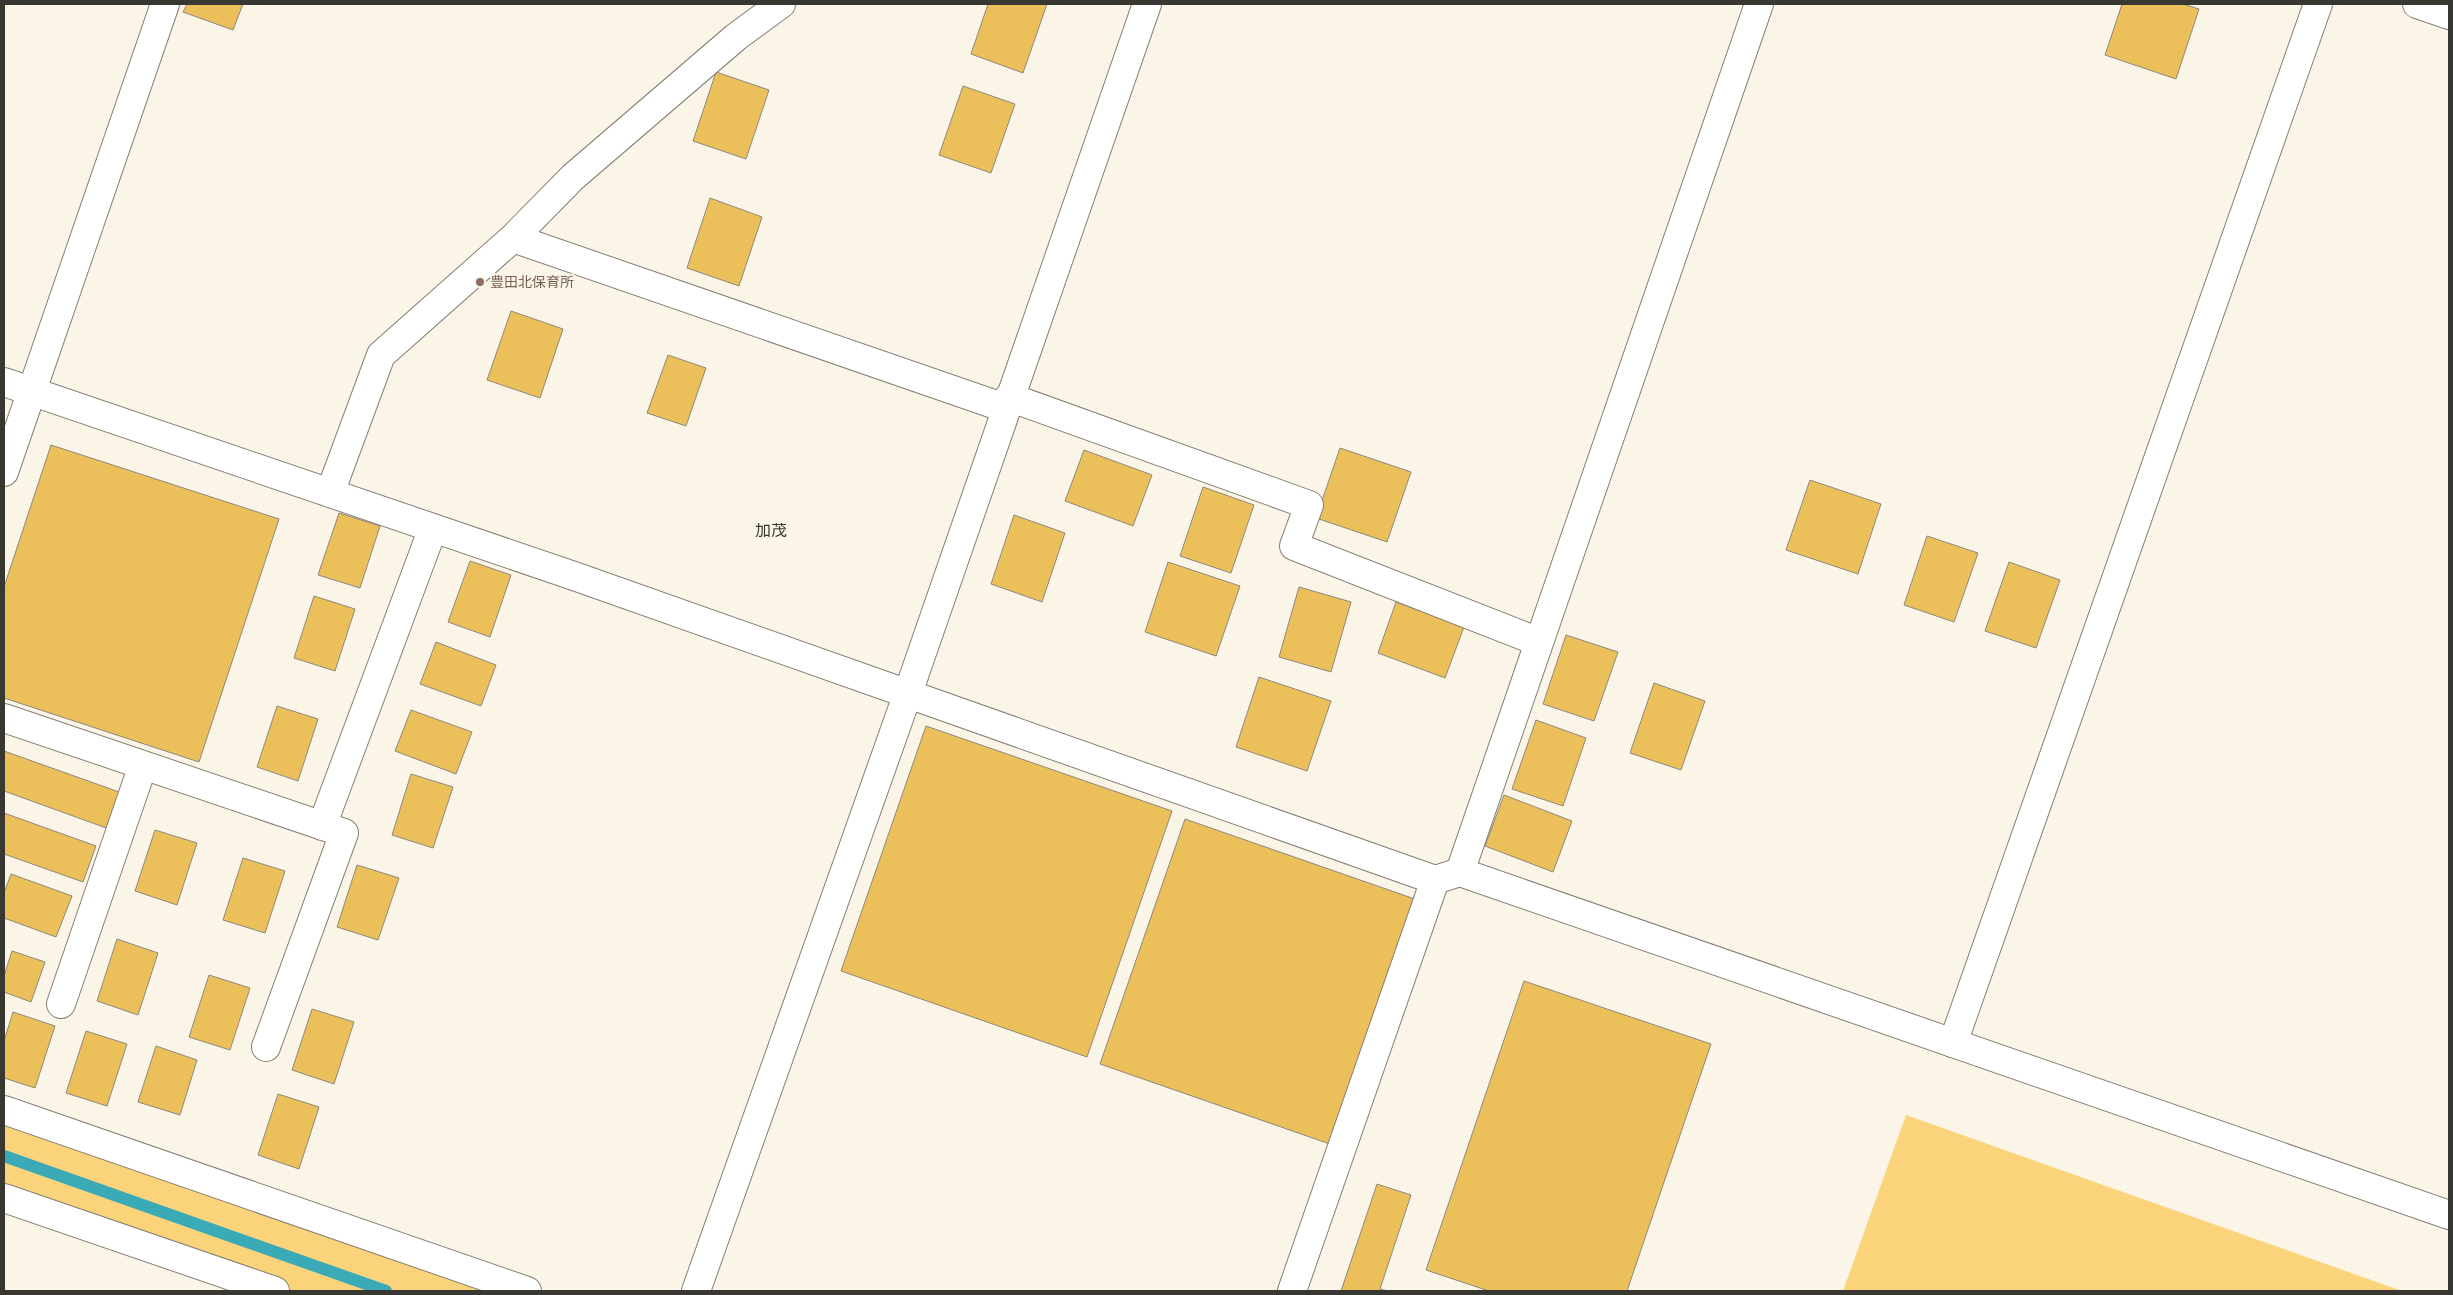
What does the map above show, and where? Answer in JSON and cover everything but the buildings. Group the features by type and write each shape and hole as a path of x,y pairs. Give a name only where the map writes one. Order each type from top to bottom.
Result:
{"street":[{"path":"4,472 165,4"},
{"path":"330,493 381,355 513,238 556,191 736,37 781,4"},
{"path":"696,1291 908,693 1007,403 1147,4"},
{"path":"1460,872 1759,4"},
{"path":"1953,1042 2318,4"},
{"path":"2417,4 2449,15"},
{"path":"513,238 1309,505 1294,546 1539,642"},
{"path":"4,382 908,693 1435,880 1460,872 2449,1214"},
{"path":"322,826 432,528"},
{"path":"4,718 344,834 266,1047"},
{"path":"61,1004 143,765"},
{"path":"1292,1291 1435,880"},
{"path":"4,1110 527,1291"},
{"path":"4,1198 274,1291"}],"shaded area":[{"path":"4,1110 523,1291 275,1291 4,1195"},
{"path":"1906,1115 2402,1291 1843,1291"}],"waterway":[{"path":"4,1156 386,1291"}],"place":[{"name":"豊田北保育所","path":"480,282"}],"district":[{"name":"加茂","path":"771,530"}]}
